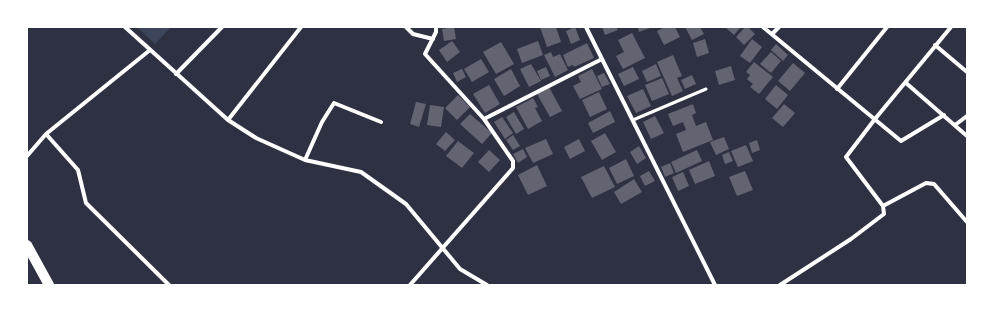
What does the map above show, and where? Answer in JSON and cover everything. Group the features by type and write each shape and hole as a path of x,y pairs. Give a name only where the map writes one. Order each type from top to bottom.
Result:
{"main road":[{"path":"27,245 49,285"}],"street":[{"path":"126,27 228,120 256,138 305,160 361,172 406,204 460,269 487,285"},
{"path":"176,74 222,27"},
{"path":"228,120 301,27"},
{"path":"406,27 413,34 433,38"},
{"path":"410,285 513,168 513,161 484,119 425,54 436,32 436,27"},
{"path":"586,27 715,285"},
{"path":"763,27 901,141 944,115"},
{"path":"772,34 779,27"},
{"path":"837,89 887,27"},
{"path":"780,285 851,239 884,214 883,206 846,157 875,119 951,27"},
{"path":"935,46 967,72"},
{"path":"27,156 46,134 150,50"},
{"path":"484,119 602,59"},
{"path":"906,83 967,136"},
{"path":"305,160 322,122 334,103 381,122"},
{"path":"955,124 967,116"},
{"path":"46,134 78,170 86,204 169,285"},
{"path":"883,206 926,183 934,184 967,222"}],"lane":[{"path":"633,120 706,89"}],"shaded area":[{"path":"137,27 171,27 155,44"}],"building":[{"path":"454,27 456,39 444,41 442,29"},
{"path":"540,27 556,27 561,42 547,47"},
{"path":"575,27 580,40 571,44 566,31"},
{"path":"602,27 616,27 618,30 605,35"},
{"path":"638,27 653,27 639,32"},
{"path":"665,27 675,27 680,37 664,45 657,31"},
{"path":"685,27 700,27 704,34 692,40"},
{"path":"725,27 741,27 734,35"},
{"path":"745,27 748,27 755,34 744,45 736,37"},
{"path":"632,33 645,58 623,69 616,56 624,52 618,40"},
{"path":"705,39 709,53 697,57 693,43"},
{"path":"752,39 762,47 750,63 740,56"},
{"path":"452,41 460,52 447,62 439,50"},
{"path":"538,41 543,55 522,63 517,49"},
{"path":"501,42 514,64 496,74 483,52"},
{"path":"587,43 594,58 574,67 573,65 568,67 563,55"},
{"path":"776,44 788,55 783,61 771,50"},
{"path":"551,52 553,57 560,54 568,70 555,77 544,55"},
{"path":"771,52 781,61 771,73 760,64"},
{"path":"673,55 682,76 677,78 683,91 672,96 657,62"},
{"path":"481,59 489,72 472,82 464,69"},
{"path":"754,62 773,77 759,94 750,87 753,84 747,79 750,75 746,72"},
{"path":"793,63 805,73 790,91 778,81"},
{"path":"531,64 541,81 529,87 520,69"},
{"path":"656,64 661,76 647,82 642,71"},
{"path":"731,66 735,80 719,85 715,71"},
{"path":"546,67 550,76 541,80 537,71"},
{"path":"633,67 639,79 624,86 618,74"},
{"path":"462,69 466,77 457,82 453,73"},
{"path":"511,69 520,86 504,96 494,79"},
{"path":"592,69 602,89 580,99 573,86 581,82 578,76"},
{"path":"604,73 610,84 602,87 597,76"},
{"path":"692,75 696,84 685,89 681,80"},
{"path":"662,78 669,94 652,101 645,85"},
{"path":"489,85 500,104 485,113 473,94"},
{"path":"776,85 788,95 777,109 765,99"},
{"path":"549,87 562,111 550,117 537,94"},
{"path":"643,89 651,106 636,113 627,96"},
{"path":"599,92 607,109 590,117 582,100"},
{"path":"458,95 470,107 457,120 445,108"},
{"path":"533,98 538,107 535,108 542,121 528,129 516,107"},
{"path":"416,102 426,104 419,127 410,124"},
{"path":"693,104 696,113 692,115 696,126 706,122 713,140 683,152 676,134 686,130 683,122 673,126 668,114"},
{"path":"784,104 795,113 783,127 772,118"},
{"path":"430,105 444,107 441,127 427,125"},
{"path":"610,111 615,122 593,133 588,123"},
{"path":"514,112 524,129 516,134 506,117"},
{"path":"470,114 492,133 482,144 460,124"},
{"path":"655,116 664,133 651,139 643,122"},
{"path":"502,117 513,133 505,139 494,122"},
{"path":"446,132 455,140 445,151 436,144"},
{"path":"605,133 616,152 602,160 591,141"},
{"path":"513,135 520,146 513,150 506,140"},
{"path":"724,137 729,149 716,155 710,142"},
{"path":"546,139 553,154 533,163 525,148"},
{"path":"579,139 585,151 570,159 564,147"},
{"path":"757,140 760,150 752,153 749,143"},
{"path":"458,141 474,153 462,168 446,156"},
{"path":"746,145 753,161 738,167 731,151"},
{"path":"639,146 646,158 637,164 630,152"},
{"path":"523,149 527,157 518,163 513,154"},
{"path":"489,150 500,160 489,172 478,162"},
{"path":"697,150 702,161 676,173 671,162"},
{"path":"729,152 733,161 725,164 722,155"},
{"path":"626,159 634,176 617,184 609,168"},
{"path":"709,161 715,176 695,184 689,170"},
{"path":"670,163 674,173 665,177 661,167"},
{"path":"537,165 547,186 528,195 518,175"},
{"path":"604,166 615,187 592,198 581,177"},
{"path":"649,171 655,181 645,186 640,176"},
{"path":"745,171 753,190 737,196 729,177"},
{"path":"683,172 689,186 678,191 672,177"},
{"path":"634,179 642,192 621,204 614,192"}]}
